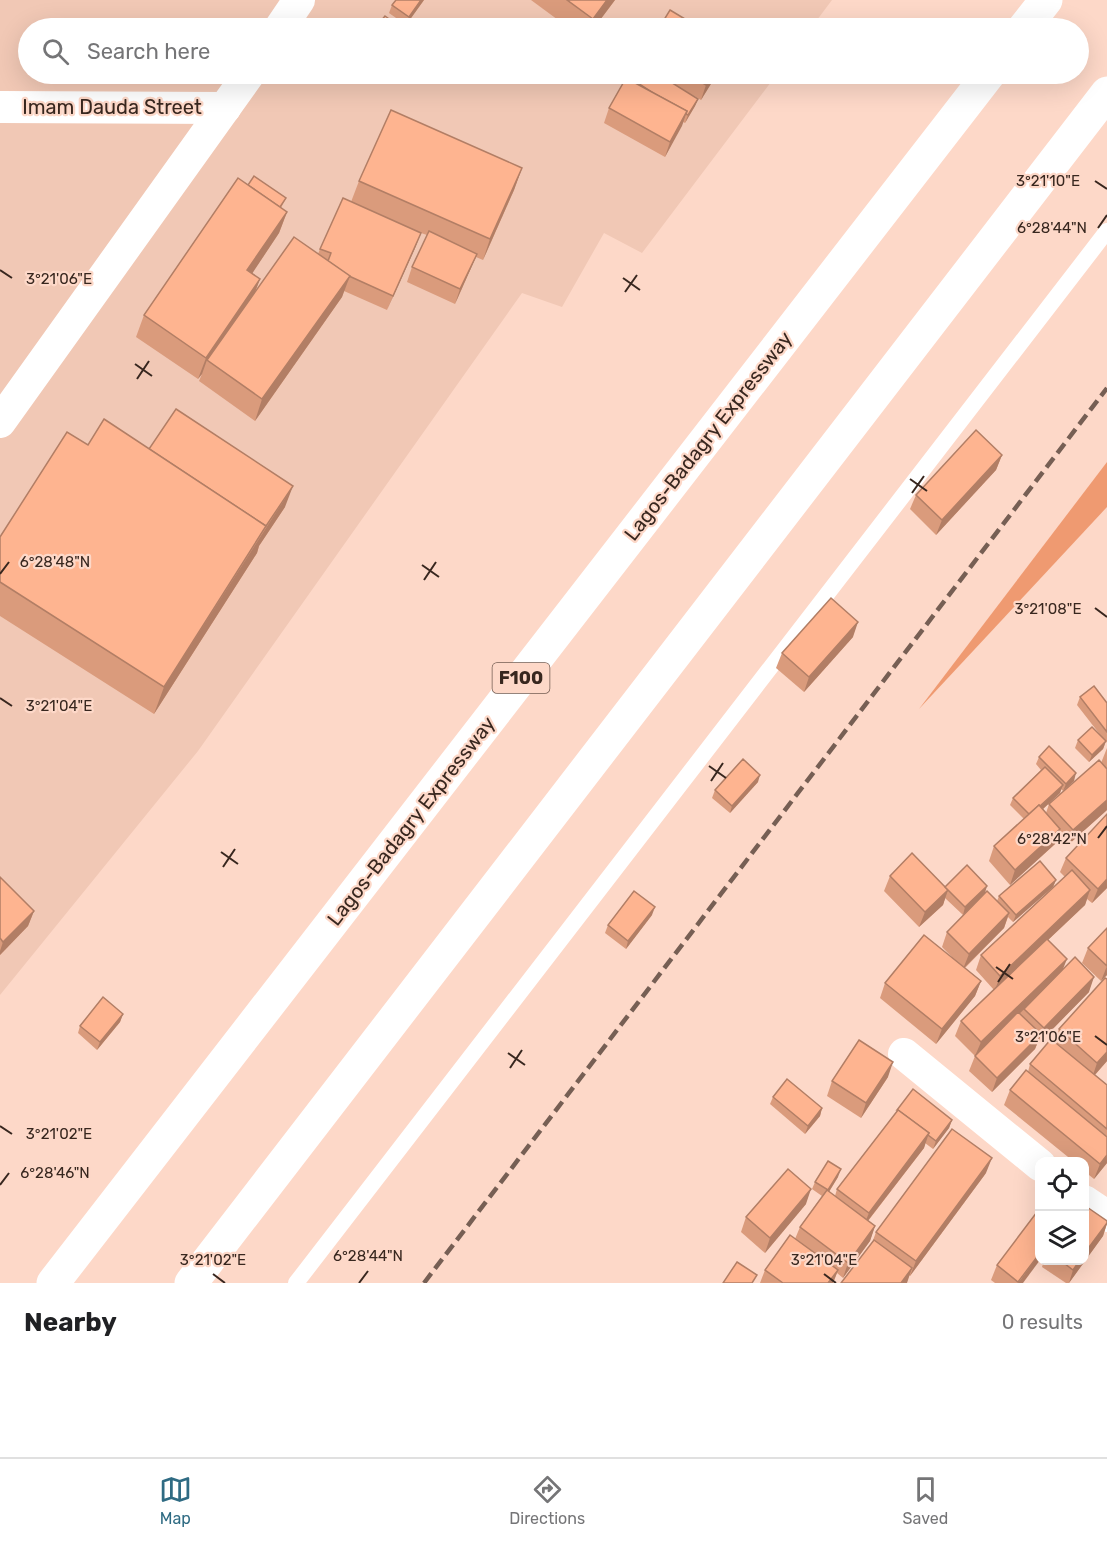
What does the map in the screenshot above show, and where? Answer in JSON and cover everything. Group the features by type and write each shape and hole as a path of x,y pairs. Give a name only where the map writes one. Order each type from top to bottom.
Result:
{"highway":[{"path":"1032,18 1046,0"},
{"name":"Lagos-Badagry Expressway","path":"53,1283 981,84"},
{"path":"191,1283 1107,93"}],"street":[{"path":"287,18 299,0"},
{"path":"0,422 242,84"},
{"name":"Imam Dauda Street","path":"0,107 225,108"},
{"path":"904,1054 1035,1161"},
{"path":"1089,1204 1107,1216"}],"lane":[{"path":"296,1283 1107,231"}],"shaded area":[{"path":"0,0 832,0 818,18 18,18 18,84 769,84 642,253 604,233 562,307 522,293 198,751 0,995"},
{"path":"1107,462 1107,507 919,709"}],"building":[{"path":"396,0 421,0 409,17 392,5"},
{"path":"567,0 607,0 592,18"},
{"path":"670,10 683,18 665,18"},
{"path":"623,84 637,84 687,111 670,142 609,108"},
{"path":"639,84 674,84 698,99 688,115 687,111"},
{"path":"391,110 522,168 490,239 359,181"},
{"path":"254,176 286,198 280,207 248,185"},
{"path":"238,178 287,212 247,270 260,279 206,358 144,315"},
{"path":"343,198 421,233 393,296 349,276 328,261 331,253 320,249"},
{"path":"429,231 477,254 460,289 412,267"},
{"path":"294,237 350,276 262,399 207,360"},
{"path":"176,409 293,486 266,526 149,449"},
{"path":"104,419 266,526 164,687 0,582 0,537 67,432 88,445"},
{"path":"976,430 1002,455 942,520 916,495"},
{"path":"831,598 858,622 809,677 782,653"},
{"path":"1094,686 1107,703 1107,732 1080,697"},
{"path":"1092,727 1106,741 1092,755 1078,740"},
{"path":"1049,746 1076,773 1066,784 1039,757"},
{"path":"743,759 760,775 732,806 715,790"},
{"path":"1099,760 1107,769 1107,800 1073,830 1049,804"},
{"path":"1045,767 1063,785 1029,814 1013,798"},
{"path":"1039,805 1060,829 1015,870 994,846"},
{"path":"1107,814 1107,879 1098,889 1066,858"},
{"path":"912,853 948,890 925,912 890,876"},
{"path":"1040,861 1056,880 1016,915 999,896"},
{"path":"967,865 987,886 965,907 945,887"},
{"path":"1072,870 1090,890 1000,976 981,955"},
{"path":"0,877 34,911 3,942 0,938"},
{"path":"634,891 655,907 628,941 608,925"},
{"path":"987,891 1009,913 969,954 947,932"},
{"path":"1107,928 1107,966 1088,948"},
{"path":"924,935 981,981 942,1029 885,983"},
{"path":"1047,939 1067,959 981,1042 961,1021"},
{"path":"1075,957 1094,977 1044,1028 1024,1009"},
{"path":"1105,978 1107,979 1107,1052 1097,1063 1059,1029"},
{"path":"103,997 123,1014 100,1042 80,1026"},
{"path":"1018,1012 1041,1034 997,1078 975,1056"},
{"path":"1051,1039 1107,1085 1107,1129 1030,1064"},
{"path":"859,1040 893,1062 866,1103 832,1081"},
{"path":"1026,1070 1107,1137 1107,1155 1100,1164 1010,1090"},
{"path":"787,1079 822,1108 808,1126 773,1097"},
{"path":"913,1089 952,1120 936,1141 928,1135 929,1133 897,1110"},
{"path":"898,1110 929,1133 869,1213 837,1189"},
{"path":"952,1129 992,1158 916,1261 876,1232"},
{"path":"828,1161 841,1169 828,1190 815,1182"},
{"path":"788,1169 811,1189 770,1238 746,1217"},
{"path":"827,1190 875,1226 848,1263 800,1227"},
{"path":"1089,1208 1107,1223 1089,1247"},
{"path":"1035,1215 1035,1260 1018,1282 997,1265"},
{"path":"790,1235 838,1270 828,1283 783,1283 765,1270"},
{"path":"874,1240 912,1268 901,1283 841,1283"},
{"path":"737,1262 757,1275 752,1283 723,1283"},
{"path":"1066,1265 1076,1265 1073,1270"}],"railway":[{"path":"424,1283 1107,388"}]}
